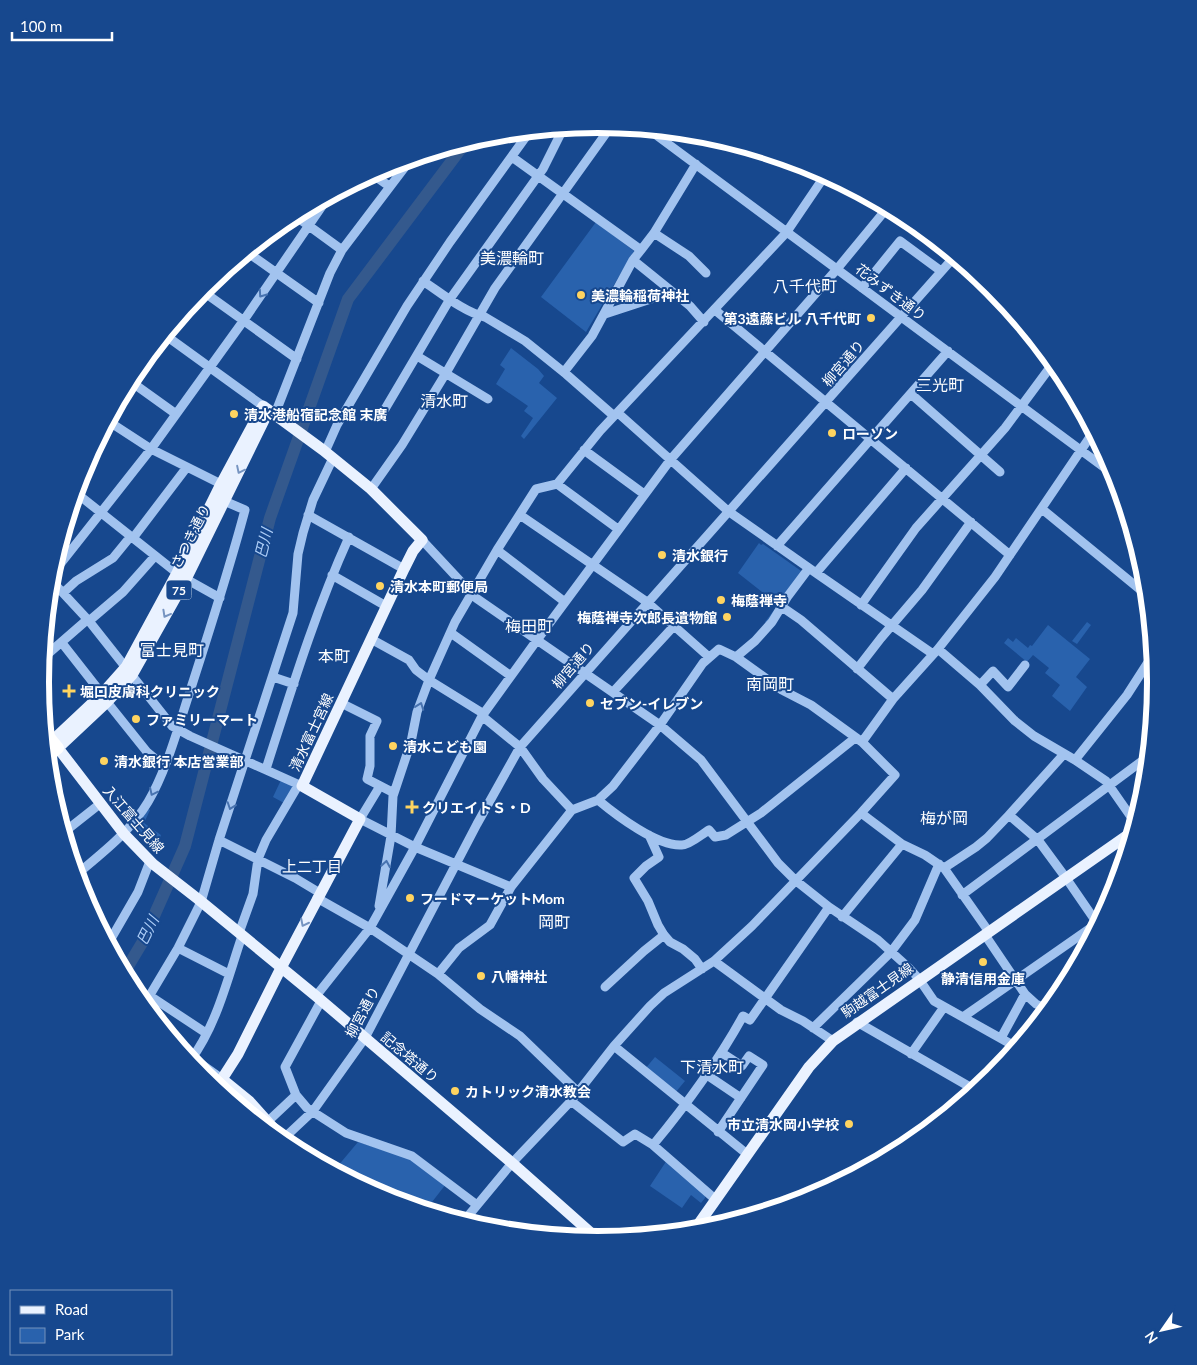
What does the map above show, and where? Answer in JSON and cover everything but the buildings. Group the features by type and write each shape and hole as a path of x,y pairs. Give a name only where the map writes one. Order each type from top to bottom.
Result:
{"main road":[{"path":"271,412 327,453 371,489 422,540"},
{"name":"さつき通り","path":"52,740 104,698 129,671 181,576 222,493 271,412"},
{"name":"清水富士宮線","path":"360,819 300,785 341,703 404,568 413,551 422,540"},
{"name":"入江富士見線","path":"52,745 124,834 151,862 200,900"},
{"path":"220,1081 238,1054 318,896 360,819"},
{"name":"駒越富士見線","path":"699,1223 809,1067 833,1041 1127,835"},
{"name":"記念塔通り","path":"200,900 512,1163 590,1232"},
{"path":"228,1089 249,1101 258,1114"}],"street":[{"path":"371,489 402,445 495,288 606,133"},
{"path":"385,408 450,299 538,176 560,134"},
{"name":"花みずき通り","path":"658,136 1105,469"},
{"path":"206,1033 150,996 178,948 200,900 273,677 293,613 298,554 327,453 337,425 382,346 423,281 526,137"},
{"path":"512,157 641,250"},
{"path":"564,372 592,336 633,260 654,232 696,164"},
{"path":"170,338 271,412 297,359 330,273 342,250 402,169"},
{"path":"379,179 389,186"},
{"path":"378,912 391,836 394,792 410,742 417,712 455,622 497,550 536,489 557,484 616,414 786,233 822,180"},
{"path":"62,563 176,414 244,320 321,208"},
{"path":"477,1205 412,1156 346,1133 307,1108 296,1094 286,1067 318,999 370,928 415,847 483,715 618,528 671,459 837,269 884,212"},
{"path":"301,220 342,250"},
{"path":"654,232 688,256 706,273"},
{"path":"862,288 900,241 941,271"},
{"path":"252,256 319,303"},
{"path":"633,260 690,306 704,322"},
{"name":"柳宮通り","path":"287,1136 313,1111 365,1038 477,824 520,747 951,261"},
{"path":"423,281 450,299 525,341 671,459 728,511 861,605 936,651 980,685 1015,721 1034,736 1076,760 1106,781 1132,818"},
{"path":"605,314 657,296 674,294"},
{"path":"209,295 297,359"},
{"path":"715,310 1010,555"},
{"path":"777,546 948,351"},
{"path":"417,356 488,398"},
{"path":"861,605 916,528 1005,428 1049,368"},
{"path":"136,385 176,414"},
{"path":"911,394 1000,472"},
{"path":"82,870 124,834 148,802 177,730 220,598 245,510 187,467 151,448 113,424"},
{"path":"598,800 649,836 673,844 684,845 709,830 715,837 726,835 858,740 936,651 995,577 1091,436"},
{"path":"584,450 644,494"},
{"path":"63,592 113,558 187,467"},
{"path":"736,658 755,641 777,616 788,596 906,468"},
{"path":"557,484 618,528"},
{"path":"82,497 181,576 220,598"},
{"path":"1042,509 1140,589"},
{"path":"308,515 404,568"},
{"path":"520,515 647,602 709,657"},
{"path":"857,669 891,625 922,590 971,522"},
{"path":"266,768 332,575 349,537"},
{"path":"422,540 471,593 660,725 701,760 778,863 795,880 829,907 878,940 920,979 934,1001 1012,1045"},
{"path":"497,550 565,602"},
{"path":"50,653 123,592 155,556"},
{"path":"332,575 386,606"},
{"path":"57,586 88,620 172,726 190,736 266,768 300,785 271,829 258,859 253,894 229,974 206,1033 194,1054"},
{"path":"782,607 801,620 893,699"},
{"path":"613,692 674,626"},
{"path":"451,634 511,676"},
{"path":"371,639 409,660 416,670 429,680 483,715 520,747 543,780 572,810"},
{"path":"62,643 147,752 164,766"},
{"path":"438,974 459,948 490,925 511,887 572,810 598,800 613,786 660,725 703,663 719,649 736,658 771,683 811,705 858,740 895,775 752,926 714,961 664,993 614,1046 571,1101 512,1163 467,1217"},
{"path":"1076,760 1127,695 1147,664"},
{"path":"980,685 993,672 1008,687 1025,665"},
{"path":"273,677 294,684"},
{"path":"341,703 377,720 370,736 371,758 367,779 394,792"},
{"path":"813,1028 891,952 915,920 941,866 976,847 1009,815 1064,754"},
{"path":"962,895 1143,760"},
{"path":"380,786 360,819 415,847 511,887"},
{"path":"68,830 101,804"},
{"path":"861,813 902,844 925,855 941,866 962,895 1025,994 1042,1007"},
{"path":"1009,815 1038,840 1095,918"},
{"path":"649,836 659,858 646,866 634,878 648,900 664,935 670,942 683,949 695,959 702,969"},
{"path":"219,840 295,878 318,896 370,928 438,974 480,1009 520,1036 578,1092"},
{"path":"842,917 902,844"},
{"path":"112,938 138,892 151,862"},
{"path":"653,1145 686,1105 707,1075 743,1016 750,1020 829,907"},
{"path":"963,1017 1090,929"},
{"path":"605,987 664,935"},
{"path":"178,948 229,974"},
{"path":"714,961 781,1010 833,1041"},
{"path":"1001,1038 1025,994"},
{"path":"911,1054 944,1007"},
{"path":"858,1022 970,1087"},
{"path":"614,1046 718,1132 748,1154"},
{"path":"718,1132 763,1065 749,1056 742,1066 722,1053"},
{"path":"707,1075 740,1098"},
{"path":"268,1122 296,1094"},
{"path":"571,1101 624,1142 635,1134 653,1145 715,1199"}],"green space":[{"name":"美濃輪稲荷神社","path":"596,222 634,251 586,332 541,297"},
{"path":"511,348 538,369 544,376 539,383 557,398 524,439 521,436 533,418 524,411 528,406 496,384 505,369 500,365"},
{"path":"759,543 804,573 768,625 765,622 777,606 765,598 766,595 738,573"},
{"path":"1087,622 1091,625 1077,644 1072,641"},
{"path":"1048,625 1090,659 1076,677 1087,687 1070,711 1052,696 1060,685 1045,673 1049,668 1033,655 1027,662 1004,643 1008,638 1013,642 1016,638 1028,648 1030,645 1032,646"},
{"path":"281,780 294,785 284,803 273,797"},
{"path":"146,807 150,810 144,823 161,835 156,850 133,827"},
{"path":"655,1057 685,1081 675,1093 645,1069"},
{"path":"358,1142 408,1158 446,1184 429,1205 364,1180 357,1172 350,1173 338,1166"},
{"path":"667,1160 705,1194 705,1198 701,1203 691,1195 682,1208 650,1186"}],"shaded area":[{"path":"977,284 986,293 985,294 975,286"}],"waterway":[{"name":"巴川","path":"128,967 142,943 185,846 270,518 348,299 460,150"}],"place":[{"name":"美濃輪稲荷神社","path":"581,295"},
{"name":"第3遠藤ビル 八千代町","path":"871,318"},
{"name":"清水港船宿記念館 末廣","path":"234,414"},
{"name":"ローソン","path":"832,433"},
{"name":"清水銀行","path":"662,555"},
{"name":"清水本町郵便局","path":"380,586"},
{"name":"梅蔭禅寺","path":"721,600"},
{"name":"梅蔭禅寺次郎長遺物館","path":"727,617"},
{"name":"堀口皮膚科クリニック","path":"69,691"},
{"name":"セブン-イレブン","path":"590,703"},
{"name":"ファミリーマート","path":"136,719"},
{"name":"清水こども園","path":"393,746"},
{"name":"清水銀行 本店営業部","path":"104,761"},
{"name":"クリエイトＳ・D","path":"412,807"},
{"name":"フードマーケットMom","path":"410,898"},
{"name":"静清信用金庫","path":"983,962"},
{"name":"八幡神社","path":"481,976"},
{"name":"カトリック清水教会","path":"455,1091"},
{"name":"市立清水岡小学校","path":"849,1124"}],"district":[{"name":"美濃輪町","path":"512,257"},
{"name":"八千代町","path":"805,285"},
{"name":"三光町","path":"940,384"},
{"name":"清水町","path":"444,400"},
{"name":"梅田町","path":"529,625"},
{"name":"富士見町","path":"172,649"},
{"name":"本町","path":"334,655"},
{"name":"南岡町","path":"770,683"},
{"name":"梅が岡","path":"944,817"},
{"name":"上二丁目","path":"312,866"},
{"name":"岡町","path":"554,921"},
{"name":"下清水町","path":"712,1066"}]}
